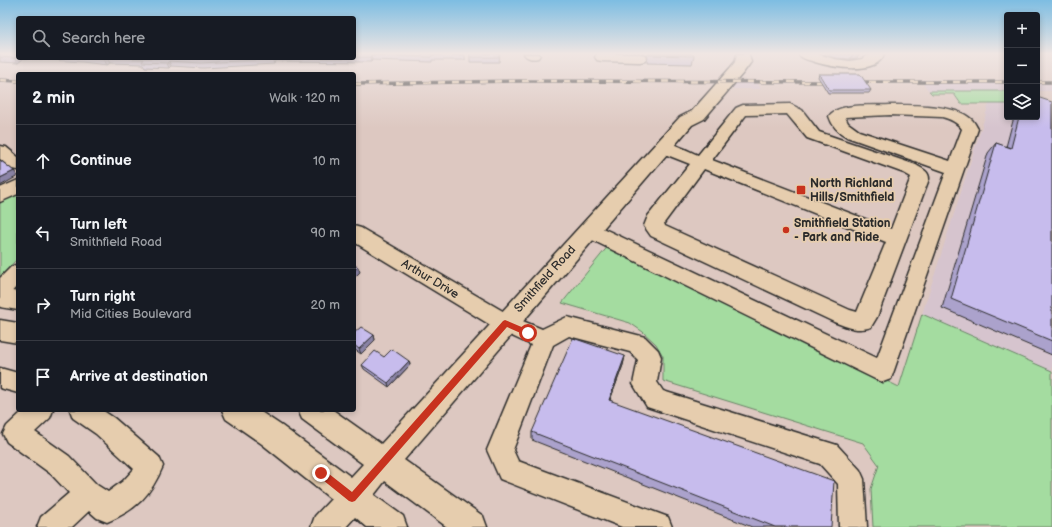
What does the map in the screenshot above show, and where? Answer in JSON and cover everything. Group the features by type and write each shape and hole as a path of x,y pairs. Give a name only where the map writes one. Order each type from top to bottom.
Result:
{"main road":[{"name":"Smithfield Road","path":"326,527 505,323 686,121 698,116 730,79"},
{"path":"0,298 16,301"},
{"path":"0,330 16,333"},
{"path":"238,412 272,435 352,498 392,527"},
{"path":"314,412 472,527"}],"street":[{"path":"790,109 795,111 804,126 813,135 910,169 920,175 920,179 866,317 862,321 853,320 842,316 658,231 653,226 654,221 700,161 740,111 790,109"},
{"path":"589,230 883,372 956,169 970,129 964,121 953,115 930,111 847,111 840,113 837,116 838,123 843,129 852,134 956,169"},
{"path":"663,147 896,238"},
{"path":"0,151 16,163"},
{"path":"0,196 16,187"},
{"name":"Arthur Drive","path":"356,234 505,323 543,340"},
{"path":"731,299 747,272"},
{"path":"0,291 16,274"},
{"path":"658,527 508,470 500,450 540,352 543,340 568,326 637,344 650,357 645,384 655,398 828,454 851,479 852,527"},
{"path":"0,378 16,382"},
{"path":"38,412 8,431 60,465 88,494 107,508 120,502 141,483 150,466 105,426 85,412"},
{"path":"51,527 88,494"}],"shaded area":[{"path":"732,80 756,80 761,89 726,89"},
{"path":"920,80 1004,80 1004,91 929,91"},
{"path":"1040,81 1052,81 1052,91 1040,91"},
{"path":"989,104 1004,104 1004,120 1040,120 1040,114 1052,104 1052,371 922,314"}],"green space":[{"path":"929,91 1004,91 1004,104 961,104 954,94 932,94"},
{"path":"16,191 16,260 0,277 0,200"},
{"path":"609,245 899,387 922,314 1052,371 1052,527 873,527 871,489 879,465 863,443 663,381 663,356 656,344 643,332 630,323 562,303"}],"building":[{"path":"822,79 863,79 871,90 829,90"},
{"path":"1040,98 1052,102 1052,341 951,299 996,143 1011,148 1018,120 1040,120"},
{"path":"0,160 14,171 0,178"},
{"path":"361,327 374,335 359,349 356,347 356,331"},
{"path":"573,338 625,356 609,400 834,481 831,527 775,527 532,432"},
{"path":"392,349 409,361 388,383 362,365 375,351 384,357"}],"railway":[{"path":"0,80 16,81"},
{"path":"356,84 521,81 833,82"},
{"path":"855,82 1004,82"},
{"path":"1040,82 1052,82"}],"place":[{"name":"North Richland Hills/Smithfield","path":"801,190"},
{"name":"Smithfield Station - Park and Ride","path":"786,230"}],"route":[{"path":"321,473 352,498 505,323 528,333"}]}
